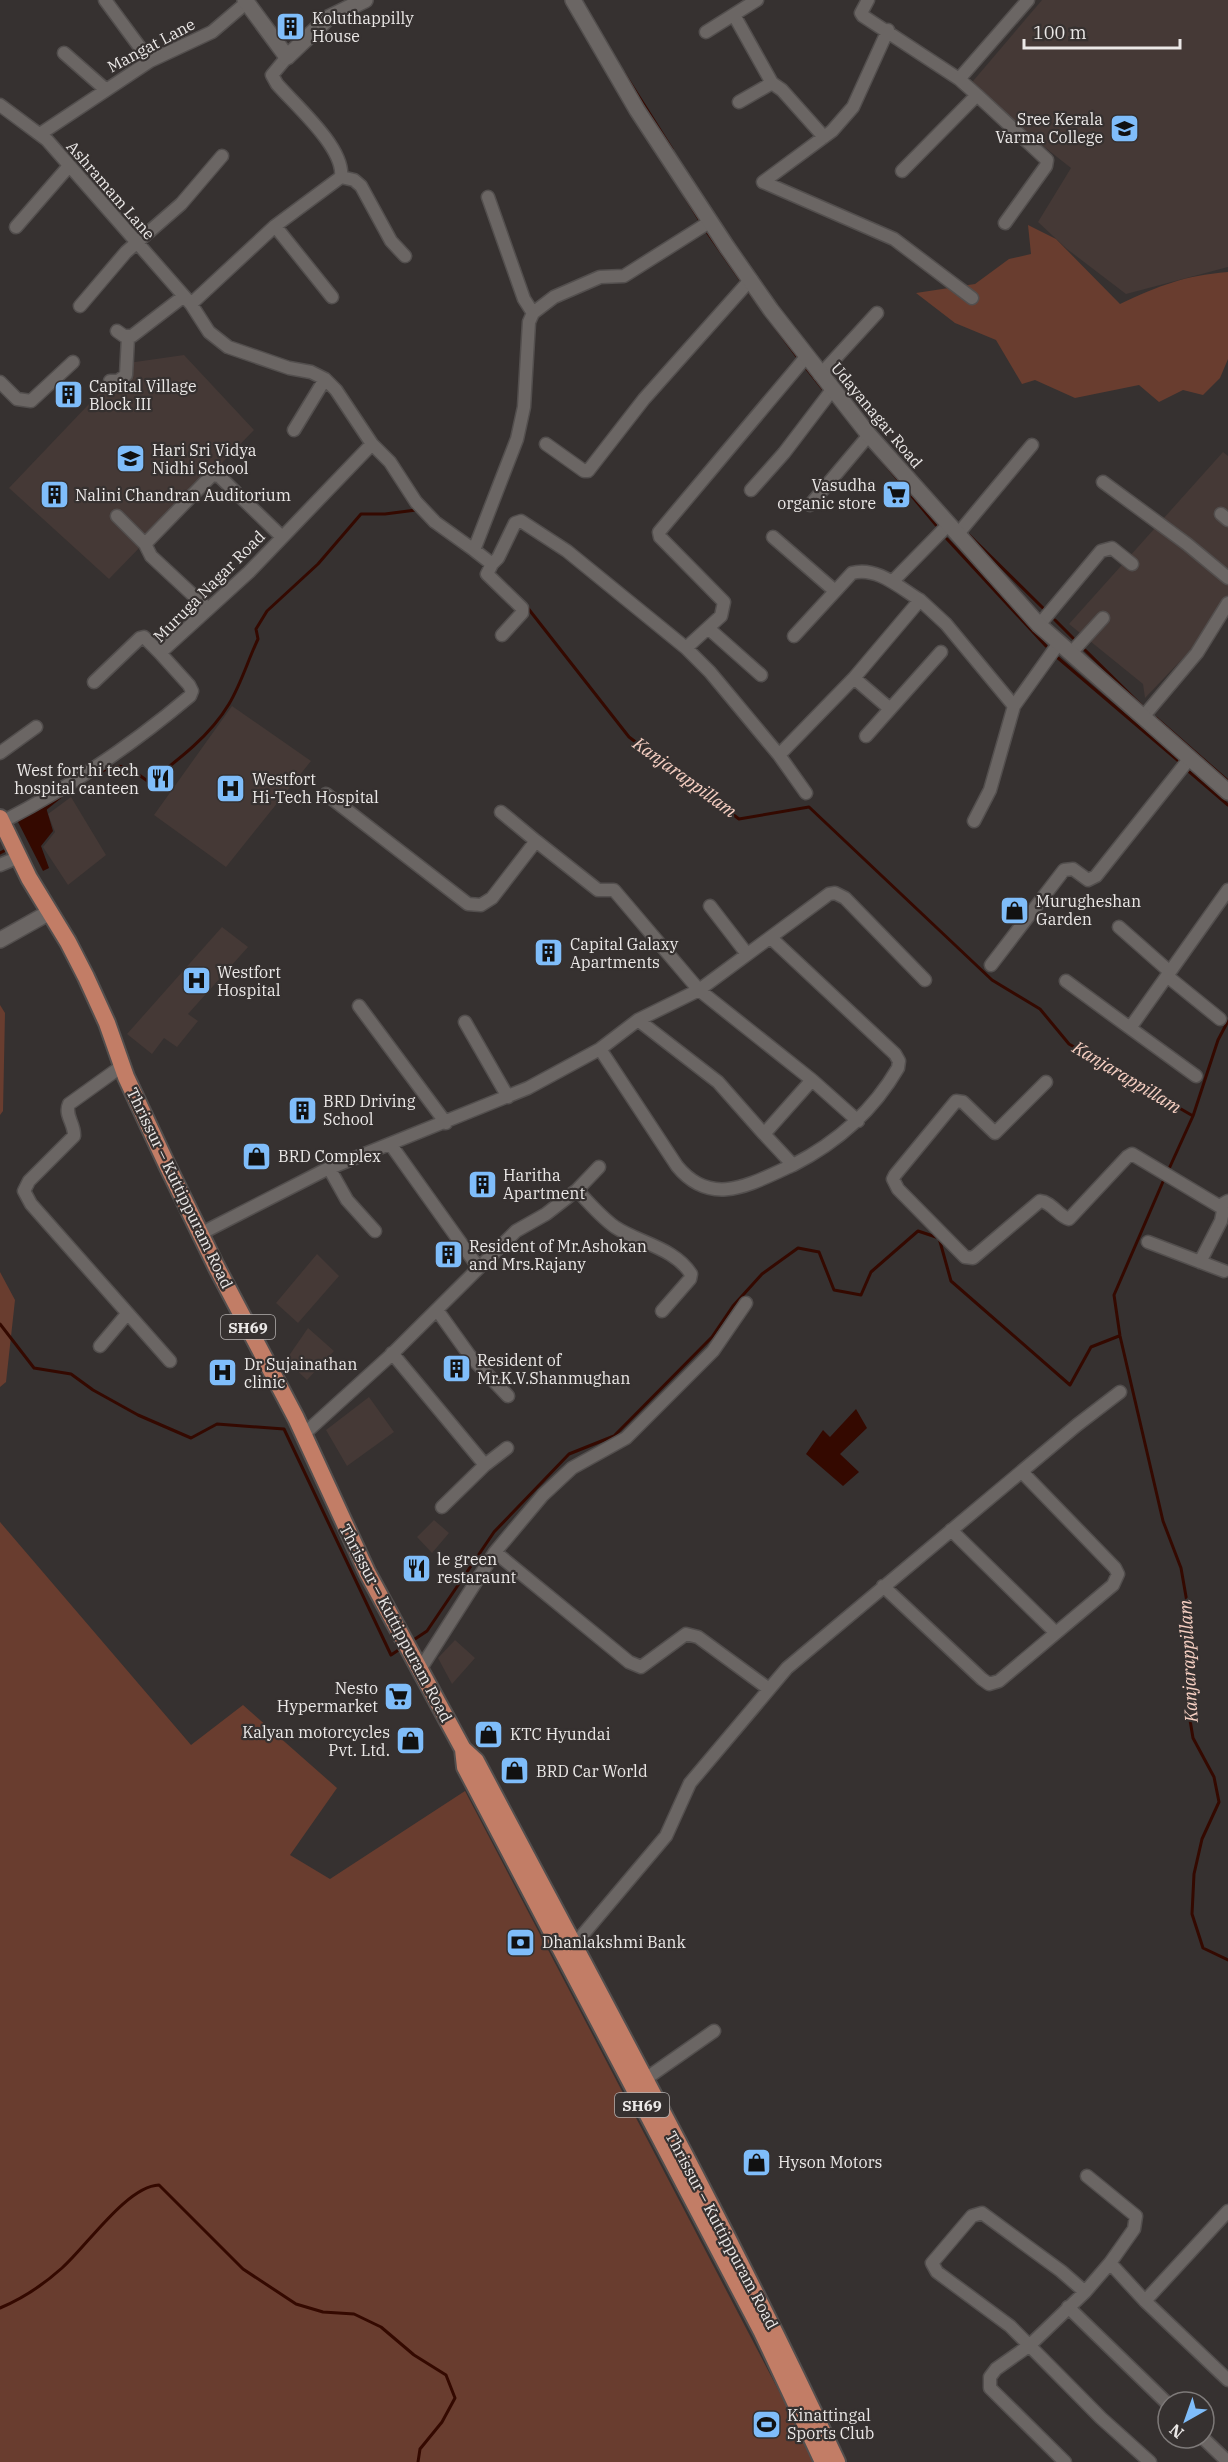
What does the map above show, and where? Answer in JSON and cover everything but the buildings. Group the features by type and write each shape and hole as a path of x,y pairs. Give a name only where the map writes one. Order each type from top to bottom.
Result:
{"main road":[{"name":"Thrissur – Kuttippuram Road","path":"1,820 15,850 86,977 122,1066 200,1234 304,1434 367,1572 463,1749 476,1761 574,1946 777,2334 837,2462"},
{"name":"Thrissur – Kuttippuram Road","path":"463,1749 465,1767 762,2332 823,2462"}],"street":[{"path":"105,0 150,61"},
{"path":"341,177 341,165 332,147 277,84 272,75 327,18 365,0"},
{"name":"Udayanagar Road","path":"573,0 637,110 711,221 806,357 869,435 1040,625 1065,648 1148,712 1190,758 1228,792"},
{"path":"706,32 757,0"},
{"path":"868,0 861,13 959,79 1041,152 1047,160 1046,166 1005,223"},
{"path":"959,79 1028,0"},
{"path":"245,1 287,57"},
{"name":"Mangat Lane","path":"39,134 150,61 212,32 245,1"},
{"path":"734,15 772,82 824,137"},
{"path":"888,30 853,107 824,137 763,182 894,239 972,298"},
{"path":"64,53 105,89"},
{"path":"739,102 772,82"},
{"path":"902,171 977,94"},
{"name":"Ashramam Lane","path":"0,105 39,134 69,166 187,300 209,332 228,347 289,368 311,372 325,379"},
{"path":"80,306 136,244 181,204 222,156"},
{"path":"16,227 69,166"},
{"path":"128,338 187,300 275,226 341,177 354,180 361,186 391,241 405,256"},
{"path":"488,197 524,299 533,313"},
{"path":"474,550 519,429 524,407 529,322 533,313 554,297 578,284 600,277 624,276 711,221"},
{"path":"275,226 332,297"},
{"path":"546,444 584,471 588,471 644,399 751,279"},
{"path":"820,375 877,313"},
{"path":"117,331 128,338"},
{"path":"110,381 118,381 126,375 128,338"},
{"path":"686,648 724,612 724,602 687,567 660,537 659,532 806,357"},
{"path":"0,382 17,399 32,401 73,362"},
{"path":"294,430 325,379 336,390 372,444 390,462 416,502 435,522 474,550 522,608 522,613 502,635"},
{"path":"751,490 784,453 832,390"},
{"path":"810,505 869,435"},
{"name":"Muruga Nagar Road","path":"1,820 58,794 149,731 190,696 192,691 189,685 160,653 282,537 372,444"},
{"path":"892,582 953,530 1032,445"},
{"path":"145,544 212,475 219,476 282,537"},
{"path":"1103,482 1208,560 1228,578"},
{"path":"117,516 145,544 151,556 208,609"},
{"path":"490,568 498,558 514,523 521,521 567,552 686,648 723,688 806,793"},
{"path":"773,537 835,591"},
{"path":"1040,625 1101,551 1112,549 1132,564"},
{"path":"794,636 852,573 869,571 892,582 920,600 946,624 1014,706"},
{"path":"779,756 854,678 920,600"},
{"path":"1148,712 1197,653 1228,603"},
{"path":"974,821 990,790 1014,706 1065,648 1103,618"},
{"path":"708,628 761,675"},
{"path":"94,682 140,638 150,640 160,653"},
{"path":"866,736 941,652"},
{"path":"854,678 889,708"},
{"path":"0,753 36,727"},
{"path":"991,965 1064,870 1073,869 1088,880 1096,876 1190,758"},
{"path":"326,794 468,904 481,905 492,898 536,841"},
{"path":"501,812 598,890 614,890 699,990 812,1080 858,1121"},
{"path":"0,865 15,850"},
{"path":"1130,1028 1228,890"},
{"path":"200,1234 329,1168 508,1097 600,1049 638,1020 699,990 829,894 835,892 845,898 925,980"},
{"path":"710,906 747,954"},
{"path":"0,940 50,912"},
{"path":"1119,927 1220,1019"},
{"path":"600,1049 677,1166 691,1181 718,1191 733,1190 793,1165 830,1144 858,1121 886,1089 898,1068 899,1061 895,1054 771,938"},
{"path":"1065,981 1196,1076"},
{"path":"358,1006 446,1123"},
{"path":"638,1020 718,1082 793,1165"},
{"path":"465,1022 508,1097"},
{"path":"122,1066 69,1104 68,1113 74,1136 29,1181 24,1191 31,1204 170,1361"},
{"path":"764,1134 812,1080"},
{"path":"1046,1082 995,1133 963,1102 956,1101 893,1179 898,1189 965,1257 973,1258 1040,1201 1045,1201 1064,1218 1069,1219 1132,1154 1219,1206 1226,1203"},
{"path":"391,1145 478,1267"},
{"path":"304,1434 392,1353 516,1231 546,1214 577,1191 599,1167"},
{"path":"329,1168 347,1200 375,1231"},
{"path":"577,1191 617,1228 672,1256 687,1268 691,1274 690,1279 662,1311"},
{"path":"1200,1262 1221,1221 1226,1203"},
{"path":"1148,1242 1224,1271"},
{"path":"421,1668 495,1552 543,1495 572,1468 626,1438 713,1351 746,1303"},
{"path":"436,1310 470,1356 508,1396"},
{"path":"100,1346 127,1314"},
{"path":"392,1353 485,1465"},
{"path":"574,1946 666,1836 690,1783 787,1668 883,1586 1120,1392"},
{"path":"441,1507 485,1465 507,1448"},
{"path":"883,1586 989,1684 999,1681 1113,1585 1118,1574 1116,1568 1022,1472"},
{"path":"951,1530 1056,1633"},
{"path":"495,1552 629,1662 641,1667 686,1634 698,1637 769,1689"},
{"path":"644,2080 714,2031"},
{"path":"1065,2462 990,2388 990,2378 996,2369 1030,2344 1084,2292 1110,2263 1134,2229 1136,2216 1087,2176"},
{"path":"1145,2301 1228,2211"},
{"path":"1084,2292 1061,2271 987,2216 976,2213 934,2259 933,2267 1010,2326 1101,2418 1150,2462"},
{"path":"1110,2263 1145,2301 1228,2380"},
{"path":"1068,2307 1156,2392"},
{"path":"1216,2450 1228,2462"}],"shaded area":[{"name":"Sree Kerala Varma College","path":"1042,0 1228,0 1228,267 1126,294 1067,249 1038,222 1071,168 968,87"},
{"path":"1028,225 1056,239 1120,304 1172,282 1228,272 1228,359 1220,378 1203,395 1183,390 1159,402 1139,385 1075,398 1035,380 1022,384 996,340 955,323 916,293 975,284 1009,259 1031,254"},
{"name":"Hari Sri Vidya Nidhi School","path":"184,355 254,430 109,579 9,488 128,363"},
{"path":"1223,452 1228,456 1228,611 1145,698 1143,684 1069,624"},
{"name":"Westfort Hi-Tech Hospital","path":"232,706 311,761 226,867 154,815"},
{"path":"71,797 106,855 68,885 43,847 55,832 48,814"},
{"path":"45,804 53,831 41,846 49,868 43,871 17,820"},
{"name":"Westfort Hospital","path":"222,927 248,947 188,1014 198,1021 177,1047 164,1038 152,1054 127,1034"},
{"path":"0,1005 5,1013 3,1111 0,1115"},
{"path":"317,1254 339,1276 298,1323 276,1303"},
{"path":"0,1272 15,1300 6,1382 0,1387"},
{"path":"308,1328 334,1351 307,1380 286,1360"},
{"path":"369,1397 394,1432 347,1466 326,1430"},
{"path":"856,1409 867,1428 840,1454 859,1472 843,1486 806,1454 823,1430 830,1437"},
{"path":"434,1520 449,1533 432,1553 417,1537"},
{"path":"0,1522 191,1745 243,1705 337,1788 290,1855 330,1879 465,1791 816,2462 0,2462"},
{"path":"455,1640 475,1658 452,1684 438,1658"}],"waterway":[{"path":"624,73 672,149"},
{"path":"686,198 702,224"},
{"path":"705,229 742,282"},
{"path":"750,293 799,359"},
{"path":"807,369 823,389"},
{"path":"881,459 936,525"},
{"path":"96,774 118,766 135,772 149,782 182,756 213,727 229,704 258,639 256,629 267,611 318,564 361,514 416,510"},
{"path":"969,535 1043,608"},
{"path":"947,539 1046,646"},
{"name":"Kanjarappillam","path":"527,607 629,737 739,819 809,807 992,980 1040,1009 1069,1044 1193,1116 1168,1171"},
{"path":"1055,620 1073,638"},
{"path":"1085,650 1146,710"},
{"path":"1058,658 1182,764"},
{"path":"1156,718 1228,781"},
{"path":"1185,768 1228,805"},
{"path":"45,809 60,797"},
{"path":"0,853 8,849"},
{"path":"1193,1116 1218,1040 1228,1021"},
{"name":"Kanjarappillam","path":"1165,1177 1114,1295 1120,1336 1163,1521 1181,1568 1188,1608 1188,1708 1193,1738 1214,1777 1219,1802 1202,1839 1194,1874 1192,1914 1203,1948 1228,1960"},
{"path":"415,1639 427,1631 494,1532 569,1454 614,1436 712,1337 733,1306 762,1274 798,1248 819,1252 834,1290 861,1295 871,1272 918,1231 939,1238 951,1281 1070,1385 1091,1347 1119,1336"},
{"path":"0,1324 34,1368 71,1374 93,1390 138,1415 191,1438 217,1424 284,1429 391,1655 400,1649"},
{"path":"0,2308 25,2295 55,2274 134,2195 159,2185 243,2269 296,2304 323,2312 354,2314 381,2327 414,2355 446,2375 455,2398 442,2422 420,2449 418,2462"}],"place":[{"name":"Koluthappilly House","path":"291,27"},
{"name":"Sree Kerala Varma College","path":"1124,128"},
{"name":"Capital Village Block III","path":"68,395"},
{"name":"Hari Sri Vidya Nidhi School","path":"131,459"},
{"name":"Vasudha organic store","path":"897,494"},
{"name":"Nalini Chandran Auditorium","path":"54,495"},
{"name":"West fort hi tech hospital canteen","path":"160,779"},
{"name":"Westfort Hi-Tech Hospital","path":"231,788"},
{"name":"Murugheshan Garden","path":"1015,910"},
{"name":"Capital Galaxy Apartments","path":"549,953"},
{"name":"Westfort Hospital","path":"196,981"},
{"name":"BRD Driving School","path":"302,1110"},
{"name":"BRD Complex","path":"257,1156"},
{"name":"Haritha Apartment","path":"482,1184"},
{"name":"Resident of Mr.Ashokan and Mrs.Rajany","path":"448,1255"},
{"name":"Resident of Mr.K.V.Shanmughan","path":"456,1369"},
{"name":"Dr Sujainathan clinic","path":"223,1373"},
{"name":"le green restaraunt","path":"416,1568"},
{"name":"Nesto Hypermarket","path":"399,1697"},
{"name":"KTC Hyundai","path":"489,1734"},
{"name":"Kalyan motorcycles Pvt. Ltd.","path":"411,1741"},
{"name":"BRD Car World","path":"515,1771"},
{"name":"Dhanlakshmi Bank","path":"521,1942"},
{"name":"Hyson Motors","path":"757,2162"},
{"name":"Kinattingal Sports Club","path":"766,2424"}]}
